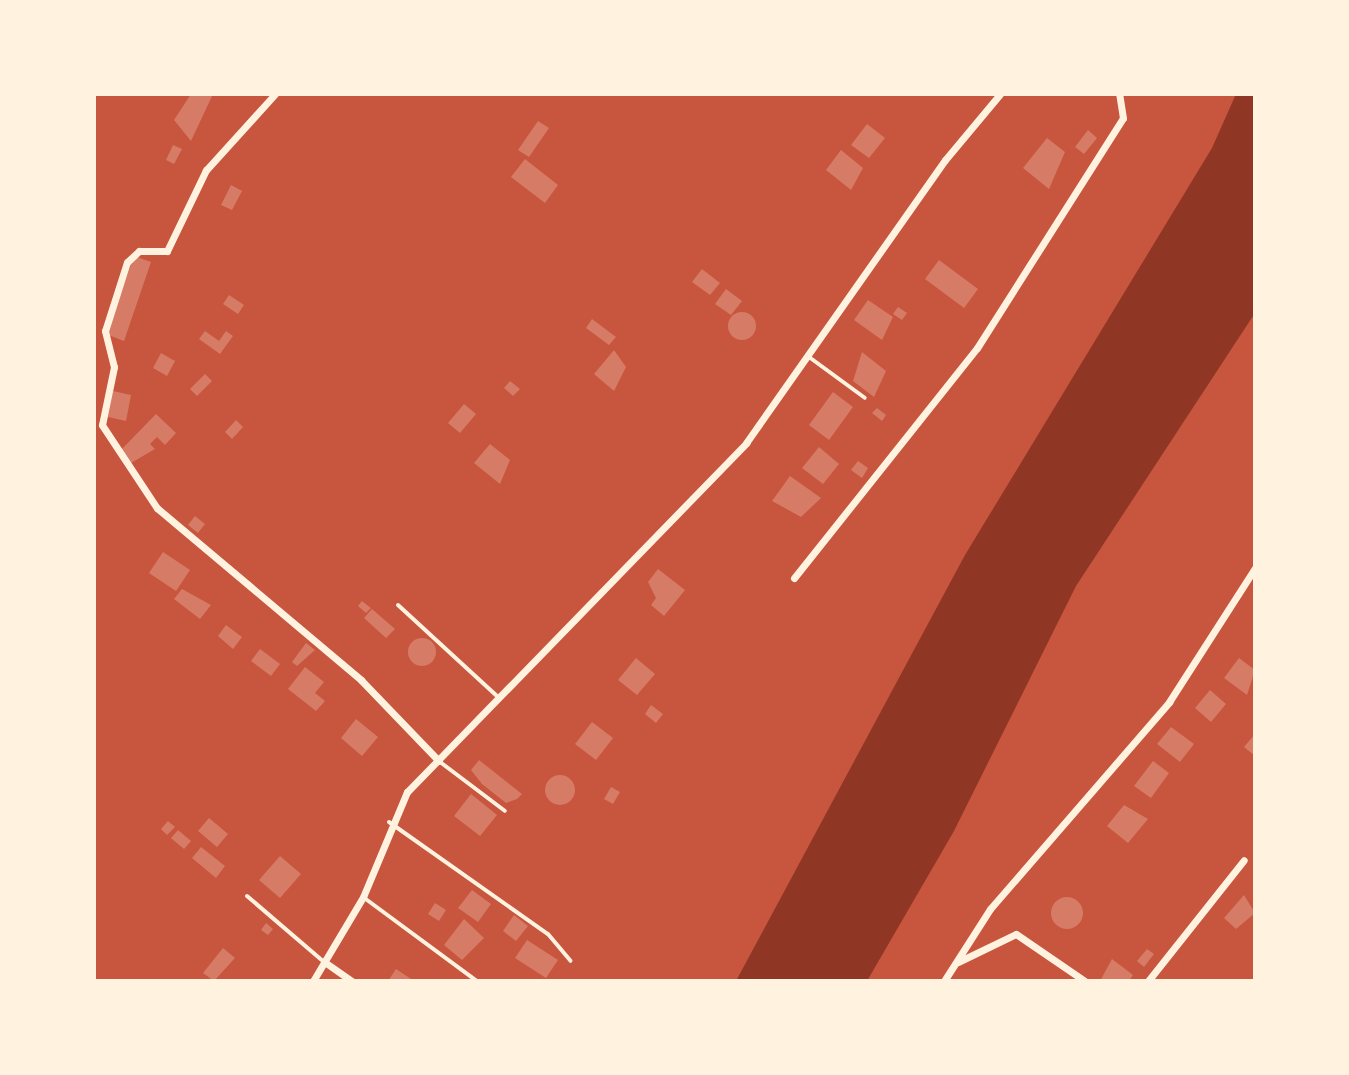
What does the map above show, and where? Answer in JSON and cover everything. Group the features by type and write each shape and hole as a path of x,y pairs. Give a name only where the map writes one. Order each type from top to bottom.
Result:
{"street":[{"path":"275,94 206,170 167,251 139,251 127,262 105,331 114,367 103,420 115,453 157,508 370,688 439,761"},
{"path":"313,981 363,897 389,822 439,761 746,443 807,355 1000,94"},
{"path":"794,578 977,348 1123,118 1119,94"},
{"path":"94,415 103,420"},
{"path":"944,981 1007,889 1169,702 1255,568"},
{"path":"1148,981 1244,860"},
{"path":"955,964 1016,934 1085,981"},
{"path":"326,963 352,981"}],"lane":[{"path":"807,355 865,398"},
{"path":"398,605 501,700"},
{"path":"439,761 505,811"},
{"path":"389,822 548,934 571,961"},
{"path":"247,896 326,963"},
{"path":"363,897 477,981"}],"shaded area":[{"path":"1236,94 1255,94 1255,313 1076,586 954,831 867,981 736,981 965,555 1212,148"}],"building":[{"path":"191,94 213,94 191,141 174,120"},
{"path":"538,121 549,128 529,157 518,150"},
{"path":"867,124 885,138 869,158 851,145"},
{"path":"1088,130 1097,138 1084,154 1075,147"},
{"path":"1047,138 1065,152 1049,189 1023,168"},
{"path":"173,145 182,149 174,164 166,160"},
{"path":"841,150 863,168 851,190 826,170"},
{"path":"525,159 558,185 545,203 511,177"},
{"path":"231,185 242,191 232,210 221,205"},
{"path":"134,256 151,262 124,341 106,334"},
{"path":"939,260 978,289 964,308 925,279"},
{"path":"702,269 720,283 710,295 692,282"},
{"path":"726,289 742,301 731,315 715,304"},
{"path":"229,295 244,305 238,314 223,304"},
{"path":"868,300 893,317 882,340 854,320"},
{"path":"898,307 907,313 902,320 893,314"},
{"path":"742,312 752,316 756,326 752,336 742,340 732,336 728,326 732,316"},
{"path":"592,319 616,337 609,345 586,328"},
{"path":"205,331 219,341 226,331 233,336 220,354 199,339"},
{"path":"614,350 626,367 614,391 594,374"},
{"path":"862,352 886,371 874,397 853,381"},
{"path":"161,353 175,361 167,376 153,368"},
{"path":"205,374 212,381 197,396 190,389"},
{"path":"510,381 520,389 513,396 504,388"},
{"path":"113,391 131,395 126,421 108,417"},
{"path":"833,392 853,407 829,440 809,425"},
{"path":"464,404 476,414 460,433 448,423"},
{"path":"877,408 886,415 882,421 872,413"},
{"path":"156,414 176,433 165,445 157,437 150,444 155,449 131,463 119,452"},
{"path":"236,420 243,427 232,439 225,432"},
{"path":"490,444 510,460 500,484 474,463"},
{"path":"819,447 839,464 823,484 802,468"},
{"path":"858,461 868,468 862,478 851,470"},
{"path":"790,476 821,498 801,517 772,501"},
{"path":"195,516 205,524 198,533 188,525"},
{"path":"163,552 190,570 176,591 149,573"},
{"path":"658,569 685,590 664,616 651,605 656,598 648,582"},
{"path":"182,589 211,605 200,619 174,599"},
{"path":"362,601 371,608 366,613 358,606"},
{"path":"372,609 395,629 386,638 364,618"},
{"path":"226,625 242,637 233,649 218,636"},
{"path":"422,638 432,642 436,652 432,662 422,666 412,662 408,652 412,642"},
{"path":"306,643 315,650 297,666 292,662"},
{"path":"260,649 280,664 271,676 251,661"},
{"path":"636,658 655,674 637,695 618,680"},
{"path":"1239,658 1255,670 1247,695 1224,678"},
{"path":"305,667 324,682 315,693 325,701 316,711 288,689"},
{"path":"1210,690 1226,704 1211,722 1195,708"},
{"path":"651,705 663,714 656,723 645,714"},
{"path":"356,719 378,737 362,756 341,738"},
{"path":"592,722 613,738 596,760 575,744"},
{"path":"1171,727 1194,744 1180,762 1157,744"},
{"path":"1255,734 1255,756 1244,747"},
{"path":"479,760 522,794 506,803 482,784 471,770"},
{"path":"1153,761 1169,773 1151,798 1134,786"},
{"path":"560,775 566,776 574,784 574,796 566,804 560,805 554,804 546,796 545,790 546,784 554,776"},
{"path":"611,787 620,792 613,804 604,799"},
{"path":"471,794 497,815 480,836 454,816"},
{"path":"1124,805 1148,819 1128,843 1107,826"},
{"path":"209,818 228,834 217,847 198,831"},
{"path":"168,821 175,827 167,835 161,829"},
{"path":"178,830 191,841 184,849 171,838"},
{"path":"201,847 225,866 216,878 192,858"},
{"path":"280,856 301,874 280,898 259,880"},
{"path":"472,890 491,904 478,922 458,908"},
{"path":"1244,895 1255,913 1236,929 1224,918"},
{"path":"1067,897 1078,902 1083,913 1078,924 1067,929 1056,924 1051,913 1056,902"},
{"path":"435,903 446,910 439,921 428,914"},
{"path":"514,915 528,926 516,941 503,931"},
{"path":"464,919 484,938 462,960 444,945"},
{"path":"266,923 273,929 268,935 261,930"},
{"path":"527,940 558,960 546,978 515,958"},
{"path":"223,948 235,958 214,981 203,973"},
{"path":"1147,949 1154,954 1144,967 1137,961"},
{"path":"1112,959 1133,975 1129,981 1100,981"},
{"path":"396,969 414,981 388,981"}]}
